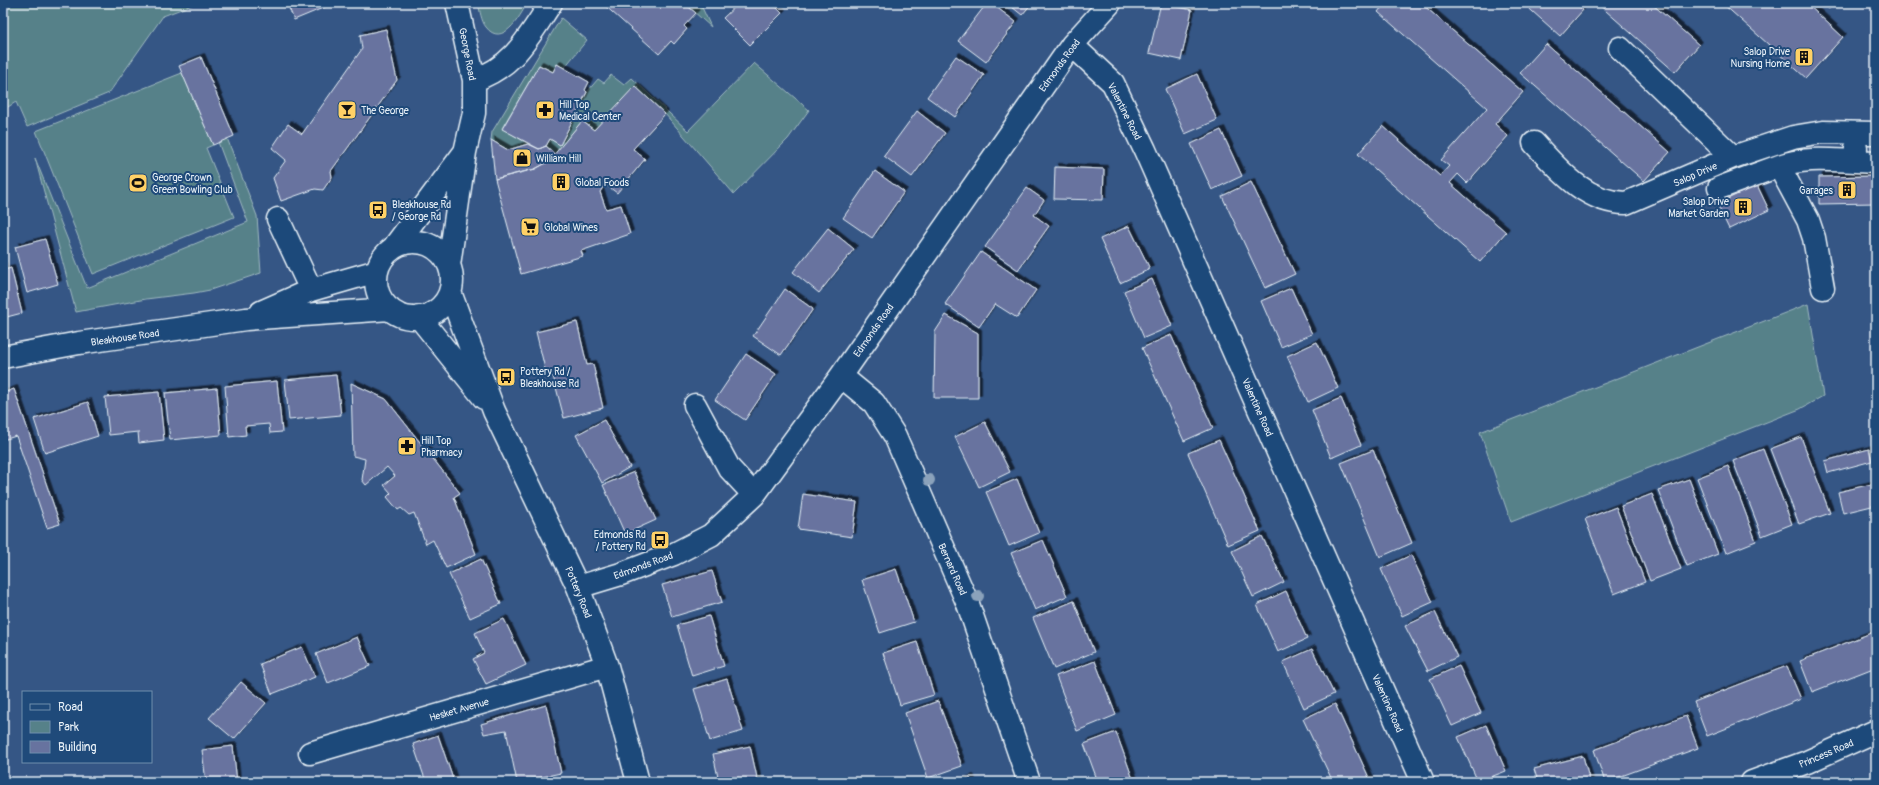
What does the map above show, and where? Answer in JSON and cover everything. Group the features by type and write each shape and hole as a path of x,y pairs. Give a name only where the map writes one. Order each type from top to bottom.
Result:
{"street":[{"name":"George Road","path":"449,266 465,152 474,113 474,80 457,3"},
{"path":"474,80 490,74 506,63 522,47 551,3"},
{"name":"Edmonds Road","path":"578,587 621,574 674,554 711,535 754,495 841,376 1072,45 1110,3"},
{"name":"Valentine Road","path":"1072,45 1113,83 1145,150 1423,782"},
{"path":"1620,48 1733,157"},
{"name":"Salop Drive","path":"1534,143 1556,166 1580,187 1598,198 1619,203 1633,201 1733,157 1793,137 1822,132 1867,133"},
{"path":"1719,188 1788,162 1818,159 1866,162 1867,133"},
{"name":"George Road","path":"394,247 465,152"},
{"path":"1779,166 1808,220 1814,238 1823,288"},
{"path":"278,219 311,290"},
{"path":"408,242 418,242 429,245 443,255 452,275 450,292 447,299 435,311 419,317 400,315 390,309 383,302 377,290 377,271 383,257 394,247 408,242"},
{"name":"Bleakhouse Road","path":"246,319 311,290 377,271"},
{"name":"Pottery Road","path":"450,292 494,411 578,587 607,666 638,782"},
{"name":"Bleakhouse Road","path":"3,357 79,343 246,319 390,309"},
{"name":"Pottery Road","path":"419,317 494,411"},
{"name":"Bernard Road","path":"841,376 874,403 895,436 968,604 1029,782"},
{"path":"695,405 729,468 754,495"},
{"name":"Hesket Avenue","path":"310,753 607,666"},
{"name":"Princess Road","path":"1752,782 1807,762 1876,731"}],"green space":[{"path":"3,3 197,3 163,16 109,93 27,127 16,102 3,110"},
{"path":"478,3 527,3 520,16 510,28 498,34 492,33 484,25"},
{"path":"684,3 700,3 711,27"},
{"path":"561,18 587,40 564,68 557,64 553,72 539,65 502,128 528,144 508,150 491,140 492,132"},
{"path":"754,63 809,110 788,139 734,194 665,114 635,87 594,130 582,121 555,154 546,146 550,139 560,145 587,92 598,79 604,83 611,75 624,85 632,78 688,131"},
{"name":"George Crown Green Bowling Club","path":"182,73 213,145 206,148 234,217 93,274 36,131"},
{"path":"227,138 257,216 261,273 210,290 146,299 76,312 35,158 87,288 248,222 218,142"},
{"path":"1808,304 1823,396 1800,409 1511,522 1480,432"}],"building":[{"path":"287,3 335,3 294,20"},
{"path":"602,3 684,3 696,13 684,26 687,29 674,44 671,41 659,54"},
{"path":"739,3 772,3 782,13 750,45 723,18"},
{"path":"987,3 991,3 1016,22 986,62 958,41"},
{"path":"1007,3 1032,3 1022,15"},
{"path":"1161,3 1192,10 1181,60 1149,53"},
{"path":"1385,3 1421,3 1523,92 1495,124 1508,136 1467,183 1458,174 1450,183 1506,232 1480,262 1358,154 1383,126 1440,176 1449,166 1441,160 1487,108 1378,12"},
{"path":"1523,3 1575,3 1583,10 1560,36"},
{"path":"1597,3 1651,3 1699,45 1675,72"},
{"name":"Salop Drive Nursing Home","path":"1722,3 1806,3 1843,37 1806,78"},
{"path":"1822,3 1834,3 1829,9"},
{"name":"The George","path":"386,29 397,80 331,171 332,177 323,190 315,189 281,201 273,178 286,160 272,148 288,124 302,134 362,49 360,35"},
{"path":"1546,44 1670,152 1644,181 1520,73"},
{"path":"956,56 984,75 955,117 927,97"},
{"path":"201,57 234,136 213,145 179,66"},
{"name":"Hill Top Medical Center","path":"557,64 589,82 585,90 587,92 560,145 550,139 546,146 539,149 502,129 539,65 553,72"},
{"path":"1197,74 1217,120 1185,134 1165,89"},
{"name":"Global Foods","path":"635,86 665,114 633,149 645,159 617,193 605,184 600,192 606,209 621,205 630,234 581,251 583,256 521,274 495,179 535,169 548,162 582,121 594,130"},
{"path":"917,111 945,133 912,177 884,156"},
{"path":"1221,130 1242,176 1212,190 1191,144"},
{"name":"William Hill","path":"491,140 508,150 528,144 539,149 546,146 555,154 548,162 535,169 495,179"},
{"path":"1055,167 1104,169 1103,200 1054,199"},
{"path":"875,171 904,192 872,238 843,218"},
{"name":"Garages","path":"1876,176 1876,203 1819,204 1819,177"},
{"path":"1251,182 1295,274 1265,288 1222,196"},
{"name":"Salop Drive Market Garden","path":"1757,185 1769,210 1729,229 1717,204"},
{"path":"1027,188 1044,200 1034,215 1049,226 1018,270 985,247"},
{"path":"1129,226 1150,269 1120,283 1100,239"},
{"path":"828,228 854,249 819,293 793,272"},
{"path":"45,239 58,284 27,293 15,247"},
{"path":"981,252 1036,290 1017,318 995,304 979,327 945,304"},
{"path":"3,266 4,270 11,268 22,313 3,318"},
{"path":"1152,279 1172,326 1144,338 1124,291"},
{"path":"1291,288 1312,334 1281,347 1261,301"},
{"path":"785,289 813,309 781,355 753,336"},
{"path":"946,315 978,333 978,398 934,398 935,332"},
{"path":"577,322 587,365 593,364 603,408 564,418 553,376 547,377 536,332"},
{"path":"1171,335 1213,428 1184,441 1142,348"},
{"path":"1317,342 1338,388 1308,402 1287,356"},
{"path":"746,354 776,374 745,420 715,400"},
{"path":"336,375 341,415 289,420 285,380"},
{"path":"277,381 282,432 270,433 269,424 245,426 246,435 229,437 225,386"},
{"path":"351,383 386,399 460,493 454,497 476,554 446,568 433,540 426,544 414,513 409,515 401,508 398,510 387,497 391,493 384,485 395,476 387,467 366,485 362,480 365,459 353,456"},
{"path":"217,388 221,435 170,440 165,393"},
{"path":"14,389 60,524 47,528 16,436 3,440 3,393"},
{"path":"159,392 164,440 139,443 138,432 109,435 105,397"},
{"path":"1341,398 1361,445 1331,458 1312,410"},
{"path":"88,402 98,436 45,453 34,419"},
{"path":"604,420 630,467 602,483 576,435"},
{"path":"985,422 1010,472 979,487 955,437"},
{"path":"1801,437 1830,513 1799,524 1770,449"},
{"path":"1219,440 1260,531 1228,545 1188,453"},
{"path":"1763,449 1792,524 1762,536 1733,461"},
{"path":"1869,449 1872,461 1828,473 1825,461"},
{"path":"1373,450 1412,543 1380,557 1341,463"},
{"path":"1728,466 1756,541 1726,553 1697,478"},
{"path":"634,472 656,520 625,534 603,485"},
{"path":"1017,479 1039,533 1009,546 986,492"},
{"path":"1689,479 1718,554 1687,566 1658,490"},
{"path":"1876,483 1876,505 1843,513 1838,492"},
{"path":"803,494 857,502 852,537 798,529"},
{"path":"1652,494 1681,569 1650,581 1621,506"},
{"path":"1616,507 1645,582 1614,594 1585,519"},
{"path":"1262,536 1284,582 1253,597 1232,551"},
{"path":"1043,540 1067,596 1035,610 1011,553"},
{"path":"1411,555 1433,602 1402,616 1381,569"},
{"path":"481,559 501,604 470,618 449,574"},
{"path":"896,569 914,622 880,633 862,580"},
{"path":"712,571 722,602 672,617 662,585"},
{"path":"1286,591 1307,639 1278,652 1257,605"},
{"path":"1074,601 1094,652 1054,669 1033,618"},
{"path":"1435,612 1457,657 1428,671 1405,626"},
{"path":"709,616 724,666 692,676 677,625"},
{"path":"504,619 526,665 486,684 473,659 484,653 475,633"},
{"path":"1876,631 1876,667 1812,692 1800,661"},
{"path":"357,637 370,666 328,683 316,654"},
{"path":"917,642 934,695 900,705 883,653"},
{"path":"302,647 315,677 272,694 260,664"},
{"path":"1312,649 1334,694 1304,708 1283,662"},
{"path":"1095,661 1116,715 1077,731 1056,676"},
{"path":"1459,666 1481,713 1452,726 1430,679"},
{"path":"1787,666 1801,699 1707,736 1694,702"},
{"path":"727,679 743,731 710,741 694,689"},
{"path":"241,682 266,703 234,739 209,718"},
{"path":"938,701 962,766 928,778 905,713"},
{"path":"1335,704 1371,782 1333,782 1303,719"},
{"path":"546,705 561,773 517,782 506,730 484,734 481,724"},
{"path":"1686,716 1698,748 1605,782 1594,750"},
{"path":"1486,725 1506,771 1478,782 1458,737"},
{"path":"1116,732 1134,782 1098,782 1084,744"},
{"path":"438,735 454,782 426,782 413,744"},
{"path":"233,746 237,782 206,782 202,750"},
{"path":"750,746 758,782 719,782 713,754"},
{"path":"1583,756 1590,782 1538,782 1534,769"},
{"path":"970,778 972,782 959,782"}],"place":[{"name":"Salop Drive Nursing Home","path":"1804,57"},
{"name":"The George","path":"347,110"},
{"name":"Hill Top Medical Center","path":"545,110"},
{"name":"William Hill","path":"522,158"},
{"name":"Global Foods","path":"561,182"},
{"name":"George Crown Green Bowling Club","path":"138,183"},
{"name":"Garages","path":"1847,190"},
{"name":"Salop Drive Market Garden","path":"1743,207"},
{"name":"Bleakhouse Rd / George Rd","path":"378,210"},
{"name":"Global Wines","path":"530,227"},
{"name":"Pottery Rd / Bleakhouse Rd","path":"506,377"},
{"name":"Hill Top Pharmacy","path":"407,446"},
{"name":"Edmonds Rd / Pottery Rd","path":"660,540"}]}
